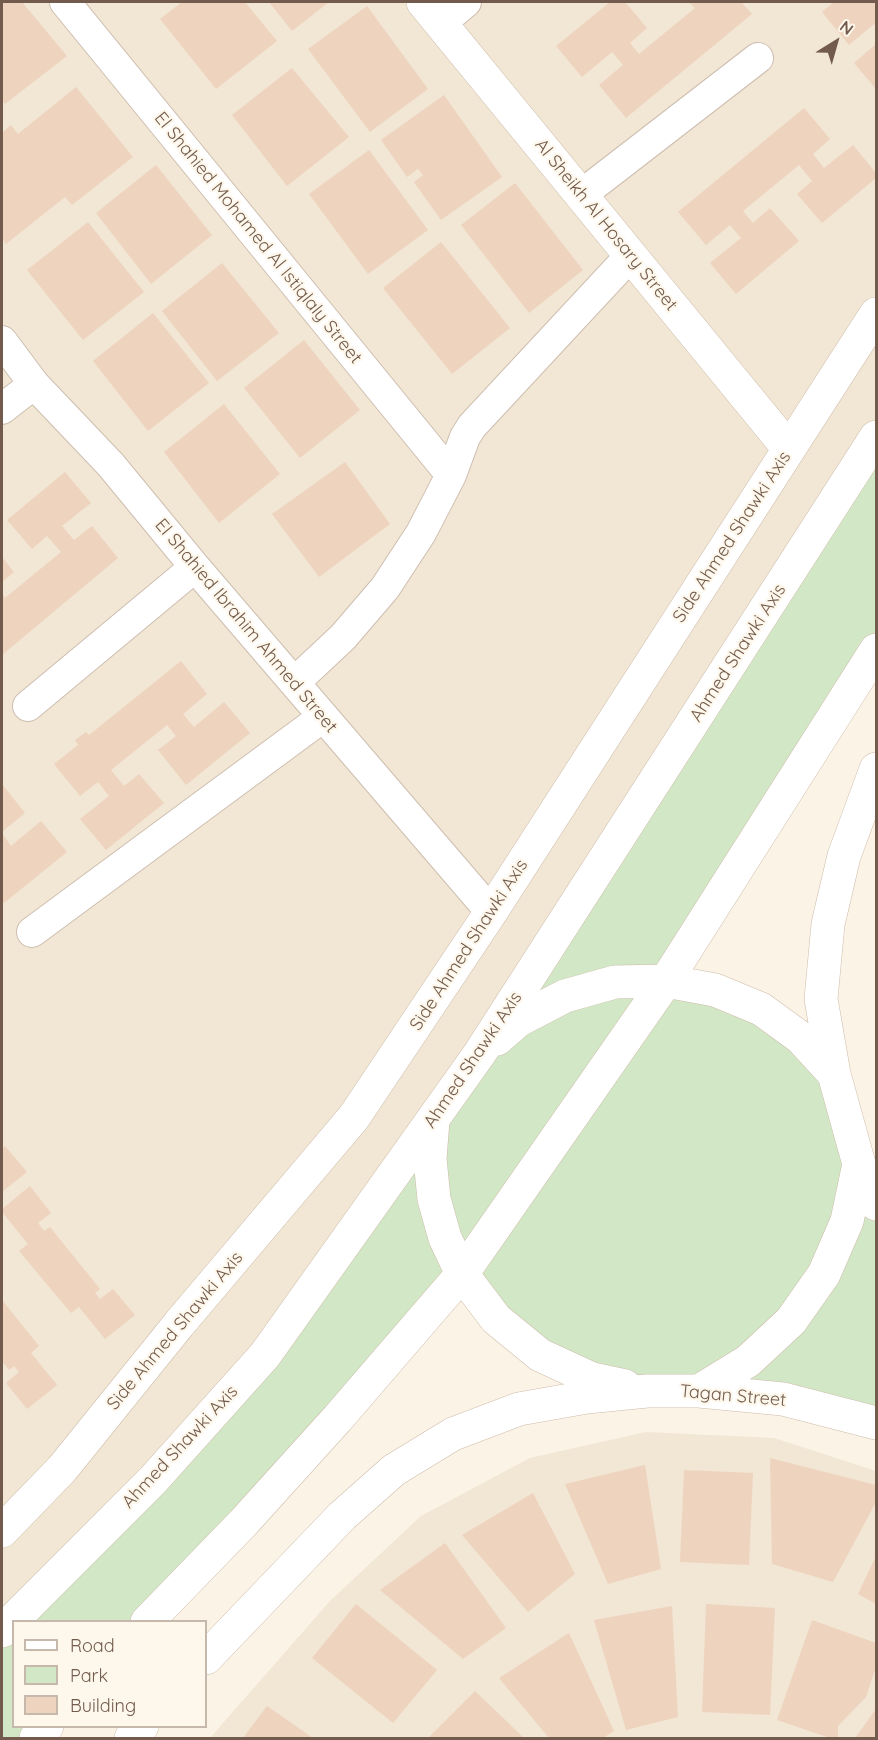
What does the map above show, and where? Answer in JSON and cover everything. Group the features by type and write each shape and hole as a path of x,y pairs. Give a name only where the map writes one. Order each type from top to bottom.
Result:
{"street":[{"name":"El Shahied Mohamed Al Istiqlaly Street","path":"65,2 451,475"},
{"path":"432,12 466,2"},
{"name":"Al Sheikh Al Hosary Street","path":"432,12 789,448"},
{"path":"581,195 758,58"},
{"path":"295,682 343,637 385,588 421,533 451,475 465,436 472,426 631,255"},
{"name":"Side Ahmed Shawki Axis","path":"2,1531 62,1468 179,1324 354,1117 491,912 876,314"},
{"name":"El Shahied Ibrahim Ahmed Street","path":"2,341 33,384 111,465 195,567 491,912"},
{"path":"2,409 33,384"},
{"name":"Ahmed Shawki Axis","path":"12,1620 153,1480 265,1355 480,1053 876,437"},
{"path":"28,706 195,567"},
{"path":"149,1620 338,1418 462,1274 666,981 876,650"},
{"path":"32,932 323,717"},
{"path":"876,769 844,856 828,924 821,999 834,1074 859,1164 876,1204"},
{"path":"480,1053 519,1020 565,996 615,982 666,981 715,990 761,1009 801,1038 834,1074"},
{"path":"433,1120 430,1159 434,1199 445,1238 462,1274 496,1319 540,1355 592,1379 647,1391"},
{"path":"699,1391 748,1361 791,1322 824,1274 847,1221 859,1164"},
{"name":"Tagan Street","path":"207,1657 342,1516 394,1470 453,1434 519,1409 587,1397 647,1391 699,1391 783,1399 876,1423"}],"shaded area":[{"path":"2,2 876,2 876,550 680,869 16,1620 12,1620 12,1634 2,1695"},
{"path":"646,1432 774,1438 876,1471 876,1738 210,1738 330,1601 421,1516 530,1458"}],"green space":[{"path":"876,437 876,650 667,980 801,1038 876,1204 876,1423 592,1379 462,1274 148,1620 12,1620 265,1355"},
{"path":"12,1621 12,1728 46,1728 36,1738 2,1738 2,1631"}],"building":[{"path":"2,2 22,2 67,56 5,104 2,100"},
{"path":"182,2 245,2 277,41 216,89 160,19"},
{"path":"269,2 329,2 292,31"},
{"path":"610,2 625,2 647,28 630,43 639,54 695,8 689,2 741,2 752,14 626,118 599,85 623,65 612,52 582,77 556,46"},
{"path":"834,2 876,2 876,28 874,24 849,45 822,12"},
{"path":"367,6 428,89 370,132 308,49"},
{"path":"876,44 876,89 854,63"},
{"path":"292,68 349,137 287,186 232,115"},
{"path":"76,87 133,157 72,205 65,197 6,244 2,238 2,133 11,125 18,134"},
{"path":"444,95 502,177 441,220 414,182 423,175 418,169 407,177 381,140"},
{"path":"804,108 830,139 813,154 824,168 853,145 876,173 876,178 822,223 797,194 812,181 799,165 743,211 753,223 770,208 799,241 736,294 710,263 741,238 730,225 706,245 678,212"},
{"path":"369,150 428,230 368,274 309,194"},
{"path":"156,165 212,235 151,284 96,213"},
{"path":"515,183 583,270 529,313 461,225"},
{"path":"88,222 144,292 83,340 27,270"},
{"path":"441,242 510,328 452,374 383,288"},
{"path":"222,263 279,333 217,381 162,311"},
{"path":"153,313 209,383 148,431 93,361"},
{"path":"304,340 360,410 300,458 244,388"},
{"path":"224,404 280,474 219,523 164,452"},
{"path":"345,462 390,524 319,577 272,514"},
{"path":"65,472 91,503 62,526 74,540 92,526 118,558 2,655 2,593 5,598 61,552 47,536 32,549 7,520"},
{"path":"2,557 14,572 2,582"},
{"path":"181,661 207,694 183,714 194,727 224,702 250,733 186,785 158,750 176,736 167,725 111,770 124,786 139,774 164,803 106,850 80,819 109,796 98,782 80,796 54,764 78,745 75,740 86,732 89,735"},
{"path":"2,784 25,813 2,832"},
{"path":"41,821 67,852 4,903 2,901 2,833 11,846"},
{"path":"5,1146 27,1172 2,1192 2,1149"},
{"path":"30,1186 51,1213 38,1223 44,1231 50,1227 100,1289 95,1293 100,1299 113,1289 135,1315 105,1339 79,1307 71,1313 19,1251 28,1244 2,1209"},
{"path":"2,1300 39,1346 31,1353 57,1385 27,1409 6,1383 19,1372 14,1366 9,1370 2,1361"},
{"path":"770,1458 876,1485 876,1502 833,1582 772,1564"},
{"path":"645,1465 661,1569 608,1584 565,1484"},
{"path":"684,1470 753,1473 749,1565 680,1562"},
{"path":"533,1493 575,1574 528,1612 462,1535"},
{"path":"445,1543 506,1628 463,1659 380,1590"},
{"path":"876,1556 876,1604 858,1594"},
{"path":"356,1604 437,1670 393,1723 312,1658"},
{"path":"706,1604 775,1608 770,1715 702,1712"},
{"path":"672,1606 678,1717 626,1730 594,1620"},
{"path":"812,1620 876,1643 876,1667 866,1697 838,1726 838,1738 830,1738 777,1720"},
{"path":"569,1633 614,1731 603,1738 549,1738 499,1678"},
{"path":"475,1691 524,1738 428,1738"},
{"path":"267,1706 313,1738 243,1738"},
{"path":"876,1709 876,1738 855,1738"}]}
